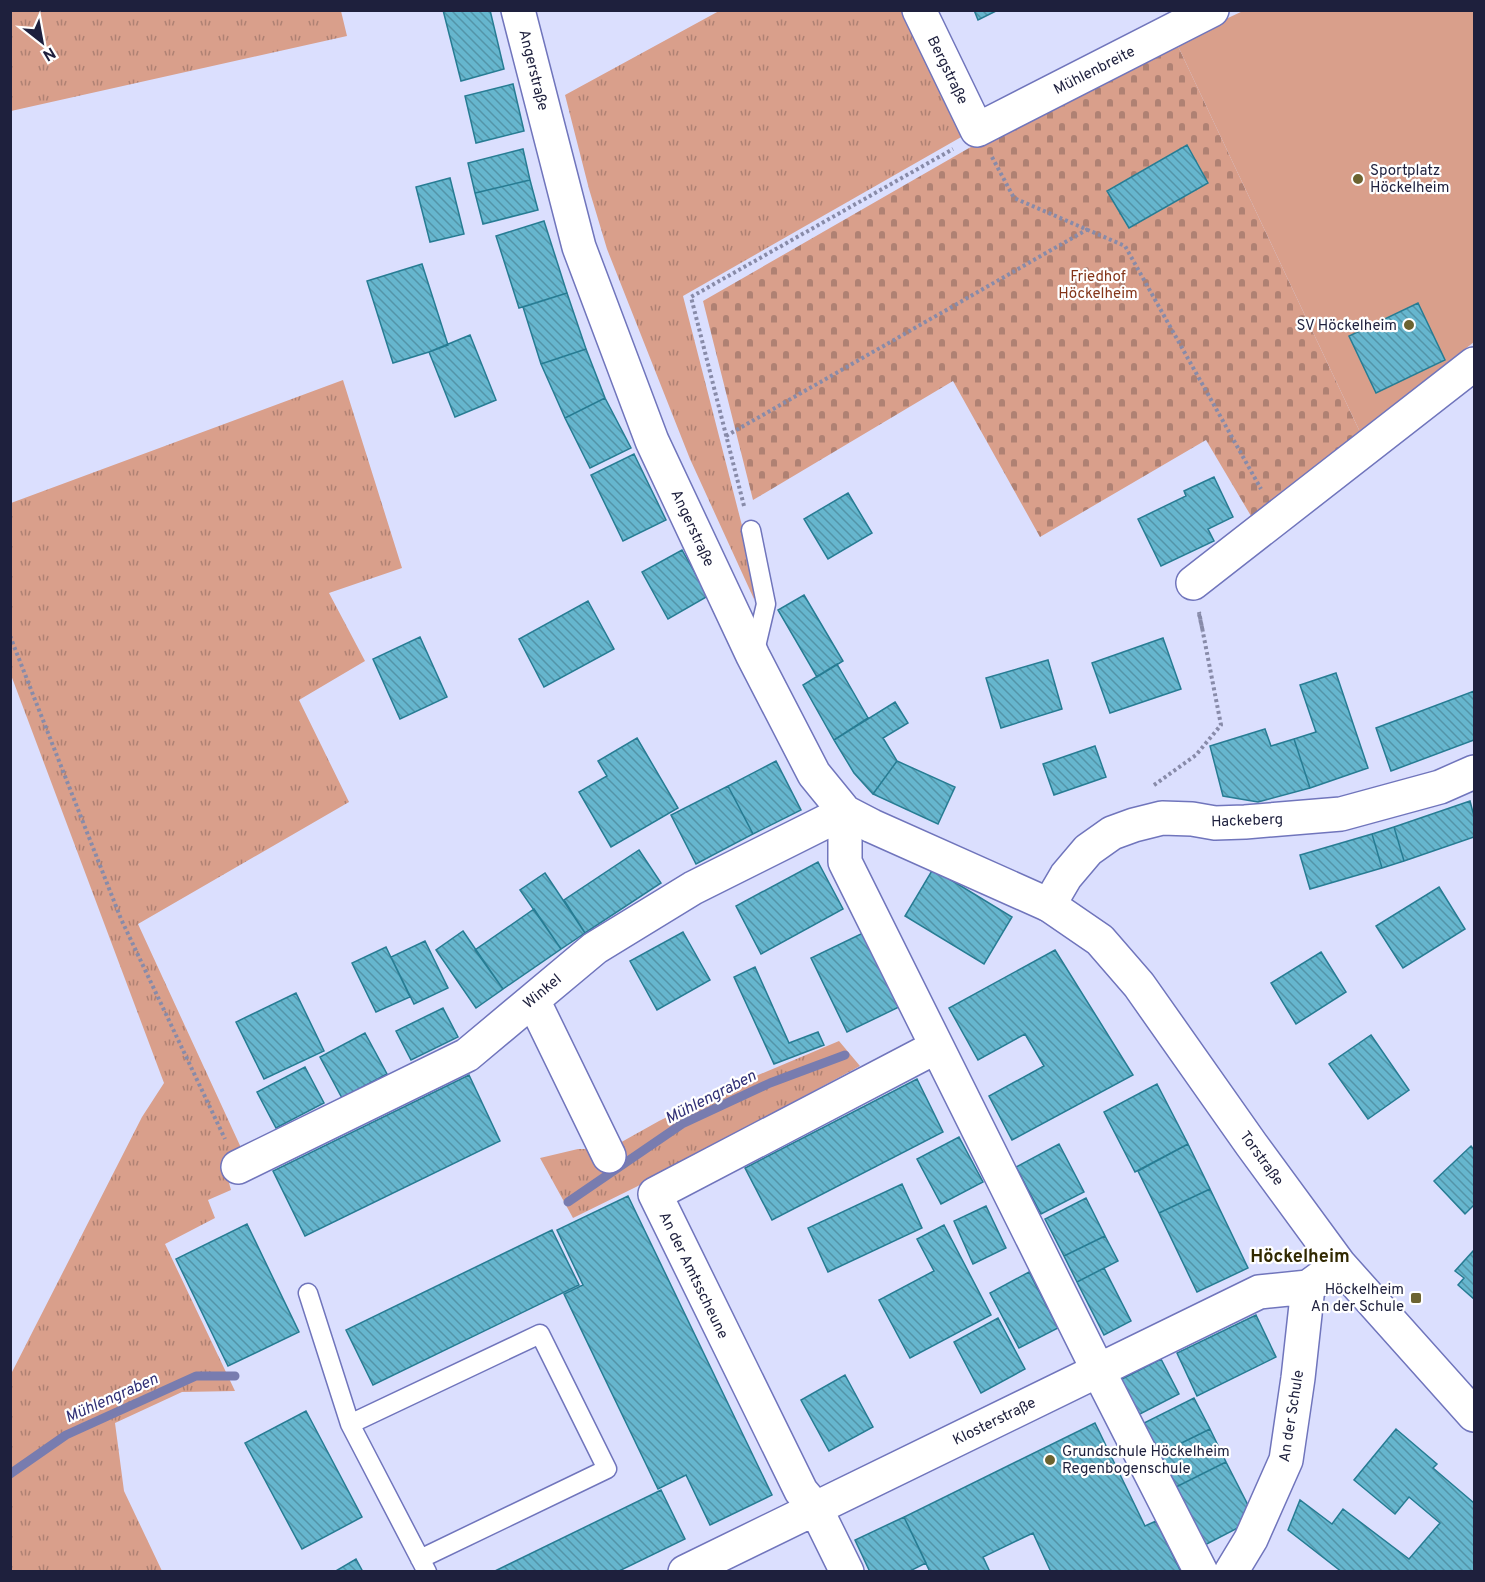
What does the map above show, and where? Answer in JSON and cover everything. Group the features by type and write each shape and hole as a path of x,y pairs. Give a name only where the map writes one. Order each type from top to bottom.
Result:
{"street":[{"name":"Angerstraße","path":"518,10 579,247 652,441 753,656 814,774 845,812 1049,905"},
{"name":"Bergstraße","path":"919,10 976,130"},
{"name":"Mühlenbreite","path":"976,130 1212,10"},
{"path":"1193,583 1474,364"},
{"name":"Hackeberg","path":"1049,905 1066,876 1088,850 1112,833 1134,825 1162,818 1192,819 1215,823 1341,814 1440,787 1474,772"},
{"path":"845,812 845,862 1201,1572"},
{"name":"Winkel","path":"238,1167 467,1055 595,948 693,888 845,812"},
{"name":"Torstraße","path":"1049,905 1100,940 1139,985 1339,1264 1474,1415"},
{"path":"533,1000 609,1156"},
{"name":"An der Amtsscheune","path":"816,1509 801,1491 655,1194 936,1047"},
{"path":"1308,1287 1339,1264"},
{"name":"Klosterstraße","path":"685,1572 1258,1292 1308,1287"},
{"name":"An der Schule","path":"1231,1572 1251,1539 1286,1460 1308,1287"},
{"path":"816,1509 847,1572"}],"lane":[{"path":"751,530 766,604 753,656"},
{"path":"309,1293 350,1424 424,1565 607,1469 540,1334 350,1424"}],"path":[{"path":"751,530 691,297 965,142 976,130 1014,198 1125,246 1277,518"},
{"path":"726,436 1088,230"},
{"path":"1193,583 1203,633"},
{"path":"1134,825 1137,797 1196,755 1221,726 1193,583"},
{"path":"10,636 121,919 238,1167"}],"green space":[{"path":"10,11 341,11 347,36 11,111"},
{"path":"719,11 902,11 963,136 683,296 757,584 754,599 690,459 607,249 565,95"},
{"name":"Sportplatz Höckelheim","path":"1243,11 1474,11 1474,342 1360,432 1176,42"},
{"name":"Friedhof Höckelheim","path":"1176,42 1360,432 1251,516 1206,440 1040,537 953,381 753,500 703,301 969,148"},
{"path":"343,380 402,568 329,593 365,661 299,700 349,802 138,924 243,1152 223,1161 231,1190 208,1200 215,1218 165,1244 235,1391 182,1392 115,1423 124,1491 162,1571 11,1571 11,1374 142,1117 164,1083 11,675 11,503"},
{"path":"839,1041 860,1066 636,1187 573,1218 540,1158 578,1149 609,1149 718,1092"}],"building":[{"path":"443,10 490,10 504,69 461,81"},
{"path":"974,10 998,10 978,20"},
{"path":"513,84 524,131 476,143 465,96"},
{"path":"1187,145 1208,183 1129,228 1107,191"},
{"path":"523,149 530,180 475,193 468,163"},
{"path":"450,178 464,234 430,242 416,187"},
{"path":"530,180 538,210 483,224 475,193"},
{"path":"544,221 567,293 519,308 496,236"},
{"path":"422,264 448,345 393,363 367,281"},
{"path":"567,293 586,349 541,364 523,307"},
{"path":"1418,303 1445,360 1376,393 1349,336"},
{"path":"470,335 496,400 455,417 429,352"},
{"path":"586,349 605,398 565,418 541,364"},
{"path":"605,398 631,448 590,468 565,418"},
{"path":"634,454 666,520 623,541 591,475"},
{"path":"1214,477 1233,517 1208,529 1214,541 1161,566 1138,519 1186,496 1184,491"},
{"path":"848,493 872,533 828,559 804,519"},
{"path":"682,550 708,596 668,619 642,572"},
{"path":"804,595 843,661 817,677 778,610"},
{"path":"588,601 614,649 544,687 519,639"},
{"path":"420,637 447,697 400,719 373,659"},
{"path":"1163,638 1181,689 1110,713 1092,663"},
{"path":"1048,660 1062,709 1001,728 986,678"},
{"path":"837,664 868,718 834,740 803,685"},
{"path":"1336,673 1368,768 1310,788 1294,739 1316,732 1300,685"},
{"path":"1474,691 1474,740 1391,771 1376,728"},
{"path":"895,702 908,723 883,738 897,761 873,794 854,773 834,740"},
{"path":"1265,729 1271,746 1294,739 1310,788 1258,802 1223,796 1210,746"},
{"path":"637,738 678,808 611,847 579,792 607,776 598,761"},
{"path":"1095,746 1106,777 1054,795 1043,764"},
{"path":"776,761 801,810 753,834 728,786"},
{"path":"897,761 955,787 938,824 873,794"},
{"path":"728,786 753,834 696,864 671,815"},
{"path":"1470,801 1474,816 1474,837 1404,861 1394,827"},
{"path":"1394,827 1404,861 1382,868 1372,834"},
{"path":"1372,834 1382,868 1310,889 1300,855"},
{"path":"639,850 661,883 585,933 564,900"},
{"path":"818,862 843,909 761,954 736,906"},
{"path":"933,869 1012,917 984,964 905,916"},
{"path":"545,873 585,933 561,949 520,890"},
{"path":"1439,887 1465,929 1403,968 1376,926"},
{"path":"534,909 561,949 503,989 475,950"},
{"path":"463,931 503,989 476,1008 436,950"},
{"path":"683,932 710,980 657,1010 630,961"},
{"path":"863,933 899,1007 847,1032 811,958"},
{"path":"425,941 448,988 414,1004 391,957"},
{"path":"386,947 410,997 376,1012 352,963"},
{"path":"1055,950 1133,1075 1012,1140 989,1096 1044,1066 1025,1034 978,1060 949,1008"},
{"path":"1321,952 1346,992 1296,1024 1271,983"},
{"path":"755,967 789,1043 818,1032 824,1045 774,1064 734,977"},
{"path":"296,993 324,1051 264,1079 236,1022"},
{"path":"443,1008 458,1037 411,1060 396,1031"},
{"path":"365,1033 387,1074 342,1098 320,1057"},
{"path":"1371,1035 1409,1090 1368,1119 1329,1064"},
{"path":"305,1067 324,1103 276,1128 257,1092"},
{"path":"469,1075 500,1141 305,1236 273,1171"},
{"path":"917,1079 943,1132 772,1220 745,1168"},
{"path":"1157,1084 1188,1144 1135,1172 1104,1112"},
{"path":"959,1137 983,1182 941,1204 917,1159"},
{"path":"1059,1144 1084,1192 1041,1214 1016,1167"},
{"path":"1188,1144 1210,1189 1159,1213 1138,1171"},
{"path":"1471,1146 1474,1150 1474,1205 1465,1214 1434,1181"},
{"path":"902,1184 922,1228 828,1272 808,1228"},
{"path":"1210,1189 1248,1268 1197,1292 1159,1213"},
{"path":"628,1196 772,1495 710,1525 686,1475 658,1489 564,1294 583,1285 557,1230"},
{"path":"1086,1198 1105,1236 1064,1256 1045,1219"},
{"path":"986,1206 1006,1248 973,1264 954,1221"},
{"path":"247,1224 299,1332 228,1366 176,1259"},
{"path":"944,1225 991,1315 910,1358 879,1300 934,1271 917,1239"},
{"path":"552,1230 579,1285 373,1385 346,1330"},
{"path":"1105,1236 1118,1261 1077,1282 1064,1256"},
{"path":"1474,1250 1474,1299 1458,1285 1464,1278 1455,1271"},
{"path":"1104,1268 1131,1321 1104,1335 1077,1282"},
{"path":"1029,1272 1058,1328 1019,1348 990,1293"},
{"path":"1256,1315 1276,1357 1197,1396 1177,1353"},
{"path":"998,1318 1025,1369 981,1393 954,1342"},
{"path":"1161,1359 1179,1394 1138,1415 1120,1380"},
{"path":"845,1375 873,1427 829,1451 801,1400"},
{"path":"1194,1398 1210,1429 1155,1456 1140,1425"},
{"path":"306,1411 362,1517 302,1549 245,1443"},
{"name":"Grundschule Höckelheim Regenbogenschule","path":"1095,1423 1145,1526 1156,1521 1181,1572 1051,1572 1033,1533 983,1557 990,1572 930,1572 904,1517"},
{"path":"1210,1429 1226,1462 1172,1489 1155,1456"},
{"path":"1396,1429 1437,1464 1433,1468 1474,1503 1474,1572 1342,1572 1288,1530 1300,1500 1332,1524 1343,1509 1409,1559 1440,1523 1409,1497 1395,1514 1354,1480"},
{"path":"1226,1462 1255,1519 1201,1547 1172,1489"},
{"path":"661,1490 685,1539 617,1572 493,1572"},
{"path":"904,1517 926,1563 908,1572 870,1572 855,1540"},
{"path":"356,1559 363,1572 334,1572"}],"waterway":[{"name":"Mühlengraben","path":"568,1202 682,1124 770,1083 845,1055"},
{"name":"Mühlengraben","path":"10,1474 66,1435 196,1376 235,1376"}],"place":[{"name":"Sportplatz Höckelheim","path":"1358,179"},
{"name":"SV Höckelheim","path":"1409,325"},
{"name":"Höckelheim An der Schule","path":"1416,1298"},
{"name":"Grundschule Höckelheim Regenbogenschule","path":"1050,1460"}],"district":[{"name":"Höckelheim","path":"1300,1256"}]}
